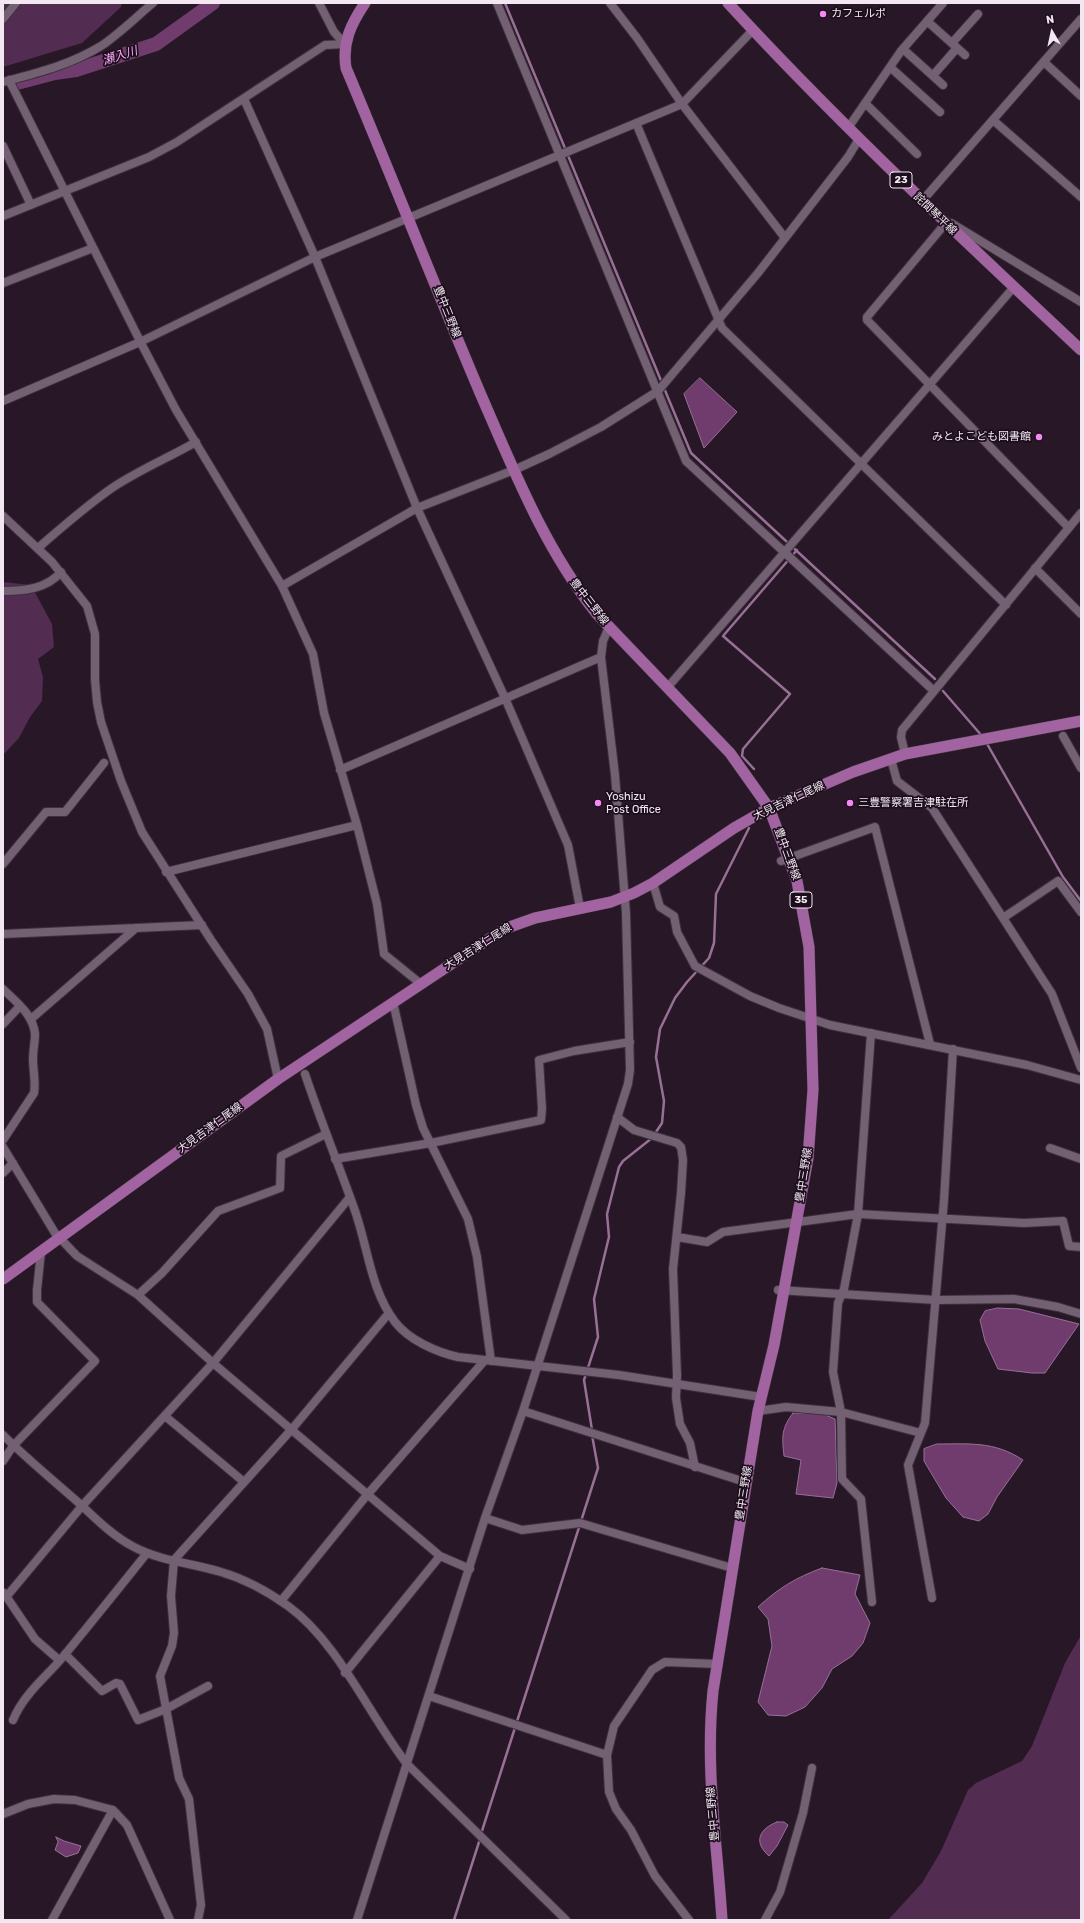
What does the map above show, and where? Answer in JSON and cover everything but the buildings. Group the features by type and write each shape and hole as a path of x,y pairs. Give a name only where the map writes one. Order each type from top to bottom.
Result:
{"main road":[{"name":"豊中三野線","path":"365,3 353,21 345,44 344,55 346,68 409,217 457,338 514,470 563,567 578,591 609,627 730,753 769,808 785,860 797,881 807,931 810,967 812,1119 808,1158 797,1222 781,1290 774,1345 760,1397 717,1664 710,1721 710,1777 722,1920"},
{"name":"詫間琴平線","path":"728,3 848,128 945,224 1081,350"},
{"name":"大見吉津仁尾線","path":"3,1279 278,1079 504,929 535,918 625,898 653,883 734,828 769,808 853,772 905,754 1081,721"}],"street":[{"path":"3,18 16,3"},
{"path":"153,3 102,46 75,60 45,72 6,81 66,191 140,342 176,410 282,586 314,654 324,713 357,825 377,904 384,954 421,984"},
{"path":"319,3 334,32 345,44"},
{"path":"497,3 686,461 934,691"},
{"path":"610,3 637,38 682,104 785,238"},
{"path":"848,128 903,49 927,21 938,5"},
{"path":"936,72 978,14"},
{"path":"922,201 1081,19"},
{"path":"927,21 965,55"},
{"path":"3,401 140,342 315,257 682,104 753,30"},
{"path":"3,216 149,157 177,142 325,45 345,44"},
{"path":"903,49 943,86"},
{"path":"1044,62 1081,96"},
{"path":"890,67 911,91 940,112"},
{"path":"244,99 315,257 417,508 505,698 568,844 580,908"},
{"path":"865,103 917,154"},
{"path":"993,120 1081,197"},
{"path":"636,123 718,322 722,328 1006,605"},
{"path":"282,586 417,508 514,470 601,427 658,392 718,322 785,238 848,157 859,139"},
{"path":"3,146 31,205"},
{"path":"1068,528 867,320 867,317 945,224 951,223 960,227 1081,302"},
{"path":"3,283 93,248"},
{"path":"667,688 929,383 1014,287"},
{"path":"38,548 75,515 112,488 142,470 196,442"},
{"path":"905,754 901,737 902,730 1081,513"},
{"path":"3,516 38,548 61,572 87,606 95,634 94,680 101,722 121,781 142,832 166,872 248,994 267,1029 278,1079"},
{"path":"1035,568 1081,614"},
{"path":"3,591 16,591 43,585 52,581 61,572"},
{"path":"357,1920 485,1518 523,1411 536,1365 628,1084 630,1070 630,1042 625,898 615,775 602,657 603,641 609,627"},
{"path":"340,770 602,657"},
{"path":"1064,736 1081,768"},
{"path":"891,759 897,781 932,808 1052,994 1081,1068"},
{"path":"3,864 46,812 65,812 104,762"},
{"path":"166,872 357,825"},
{"path":"785,860 875,828 930,1044"},
{"path":"1003,918 1058,880 1081,912"},
{"path":"653,883 660,907 674,916 677,932 696,966 750,996 811,1019 1027,1065 1081,1080"},
{"path":"3,934 202,925"},
{"path":"31,1019 136,928"},
{"path":"3,989 31,1019 35,1034 33,1058 35,1087 34,1093 3,1140"},
{"path":"281,1601 367,1495 488,1360 477,1257 468,1219 423,1128 392,1002"},
{"path":"3,1024 20,1006"},
{"path":"871,1033 858,1214 844,1288 838,1303 833,1372 841,1412 842,1479 861,1499 872,1602"},
{"path":"335,1159 431,1143 541,1120 542,1109 539,1060 574,1051 630,1042"},
{"path":"932,1598 908,1465 925,1423 942,1218 953,1049"},
{"path":"305,1074 365,1239 379,1296 396,1324 410,1336 438,1351 458,1357 536,1365 760,1397"},
{"path":"617,1117 634,1130 677,1143 681,1147 683,1160 681,1193 673,1269 677,1384 676,1398 680,1424 690,1443 695,1467"},
{"path":"138,1295 162,1273 218,1211 280,1188 281,1156 326,1134"},
{"path":"3,1147 55,1233 77,1256 138,1295 213,1363 440,1556 470,1569"},
{"path":"1050,1148 1081,1159"},
{"path":"3,1173 13,1163"},
{"path":"59,1660 35,1638 5,1594 82,1506 213,1363 350,1197"},
{"path":"677,1237 707,1242 723,1232 858,1214 1024,1223 1063,1221 1069,1246 1081,1247"},
{"path":"3,1461 13,1446 95,1361 37,1302 41,1252"},
{"path":"781,1290 934,1300 1014,1299 1058,1307 1081,1314"},
{"path":"198,1920 201,1905 189,1799 179,1778 160,1676 172,1646 174,1633 172,1596 174,1560 292,1429 389,1313"},
{"path":"758,1411 786,1407 841,1412 921,1433"},
{"path":"523,1411 746,1482"},
{"path":"164,1416 244,1482"},
{"path":"3,1435 13,1446 82,1506 133,1547 147,1553 221,1572 249,1582 265,1590 281,1601 313,1629 407,1764 566,1920"},
{"path":"485,1518 522,1530 580,1523 732,1568"},
{"path":"13,1720 19,1706 31,1689 65,1654 105,1607 147,1553"},
{"path":"345,1673 440,1556"},
{"path":"65,1654 102,1691 116,1683 120,1684 138,1720 166,1709 208,1686"},
{"path":"689,1920 655,1876 631,1830 616,1809 609,1792 607,1755 614,1726 652,1670 665,1662 717,1664"},
{"path":"429,1696 607,1755"},
{"path":"765,1920 780,1892 803,1813 812,1768"},
{"path":"3,1814 28,1804 54,1799 75,1800 113,1810 127,1825 170,1920"},
{"path":"52,1920 113,1810"}],"shaded area":[{"path":"3,3 122,3 121,7 82,43 3,67"},
{"path":"700,378 737,412 704,448 684,394"},
{"path":"3,582 31,585 52,624 54,647 38,659 43,677 42,701 30,717 19,738 3,755"},
{"path":"998,1308 1019,1309 1079,1324 1045,1373 998,1369 985,1341 980,1320 985,1311"},
{"path":"793,1413 823,1414 835,1419 837,1483 833,1498 796,1494 801,1460 784,1456 783,1444 784,1429"},
{"path":"937,1444 982,1445 1002,1449 1023,1460 997,1497 988,1514 979,1521 963,1517 946,1498 924,1461 924,1449"},
{"path":"822,1568 860,1575 855,1594 870,1623 863,1643 852,1656 832,1669 822,1688 805,1707 786,1716 768,1715 758,1702 772,1646 768,1619 758,1607 788,1584"},
{"path":"1081,1635 1081,1920 888,1920 922,1883 941,1851 968,1790 976,1783 1022,1761 1032,1746 1065,1663"},
{"path":"777,1822 784,1822 788,1825 777,1846 769,1856 761,1846 760,1836 766,1828"},
{"path":"56,1837 81,1846 78,1853 66,1857 55,1850 58,1842"}],"waterway":[{"name":"瀬入川","path":"17,83 55,73 76,70 156,44 213,3"},
{"path":"505,3 662,383"},
{"path":"664,388 691,453 935,679"},
{"path":"754,769 742,756 743,749 790,694 723,636 797,550"},
{"path":"943,691 982,736"},
{"path":"986,742 1063,877 1081,901"},
{"path":"592,1430 584,1380 598,1337 594,1299 609,1237 607,1214 619,1167 623,1161 652,1138 662,1123 664,1101 656,1057 660,1029 675,998 687,982 709,958 714,943 716,894 749,828"},
{"path":"481,1834 598,1468 592,1435"},
{"path":"454,1920 480,1839"}],"place":[{"name":"カフェルポ","path":"823,14"},
{"name":"みとよこども図書館","path":"1039,437"},
{"name":"Yoshizu Post Office","path":"598,803"},
{"name":"三豊警察署吉津駐在所","path":"850,803"}]}
